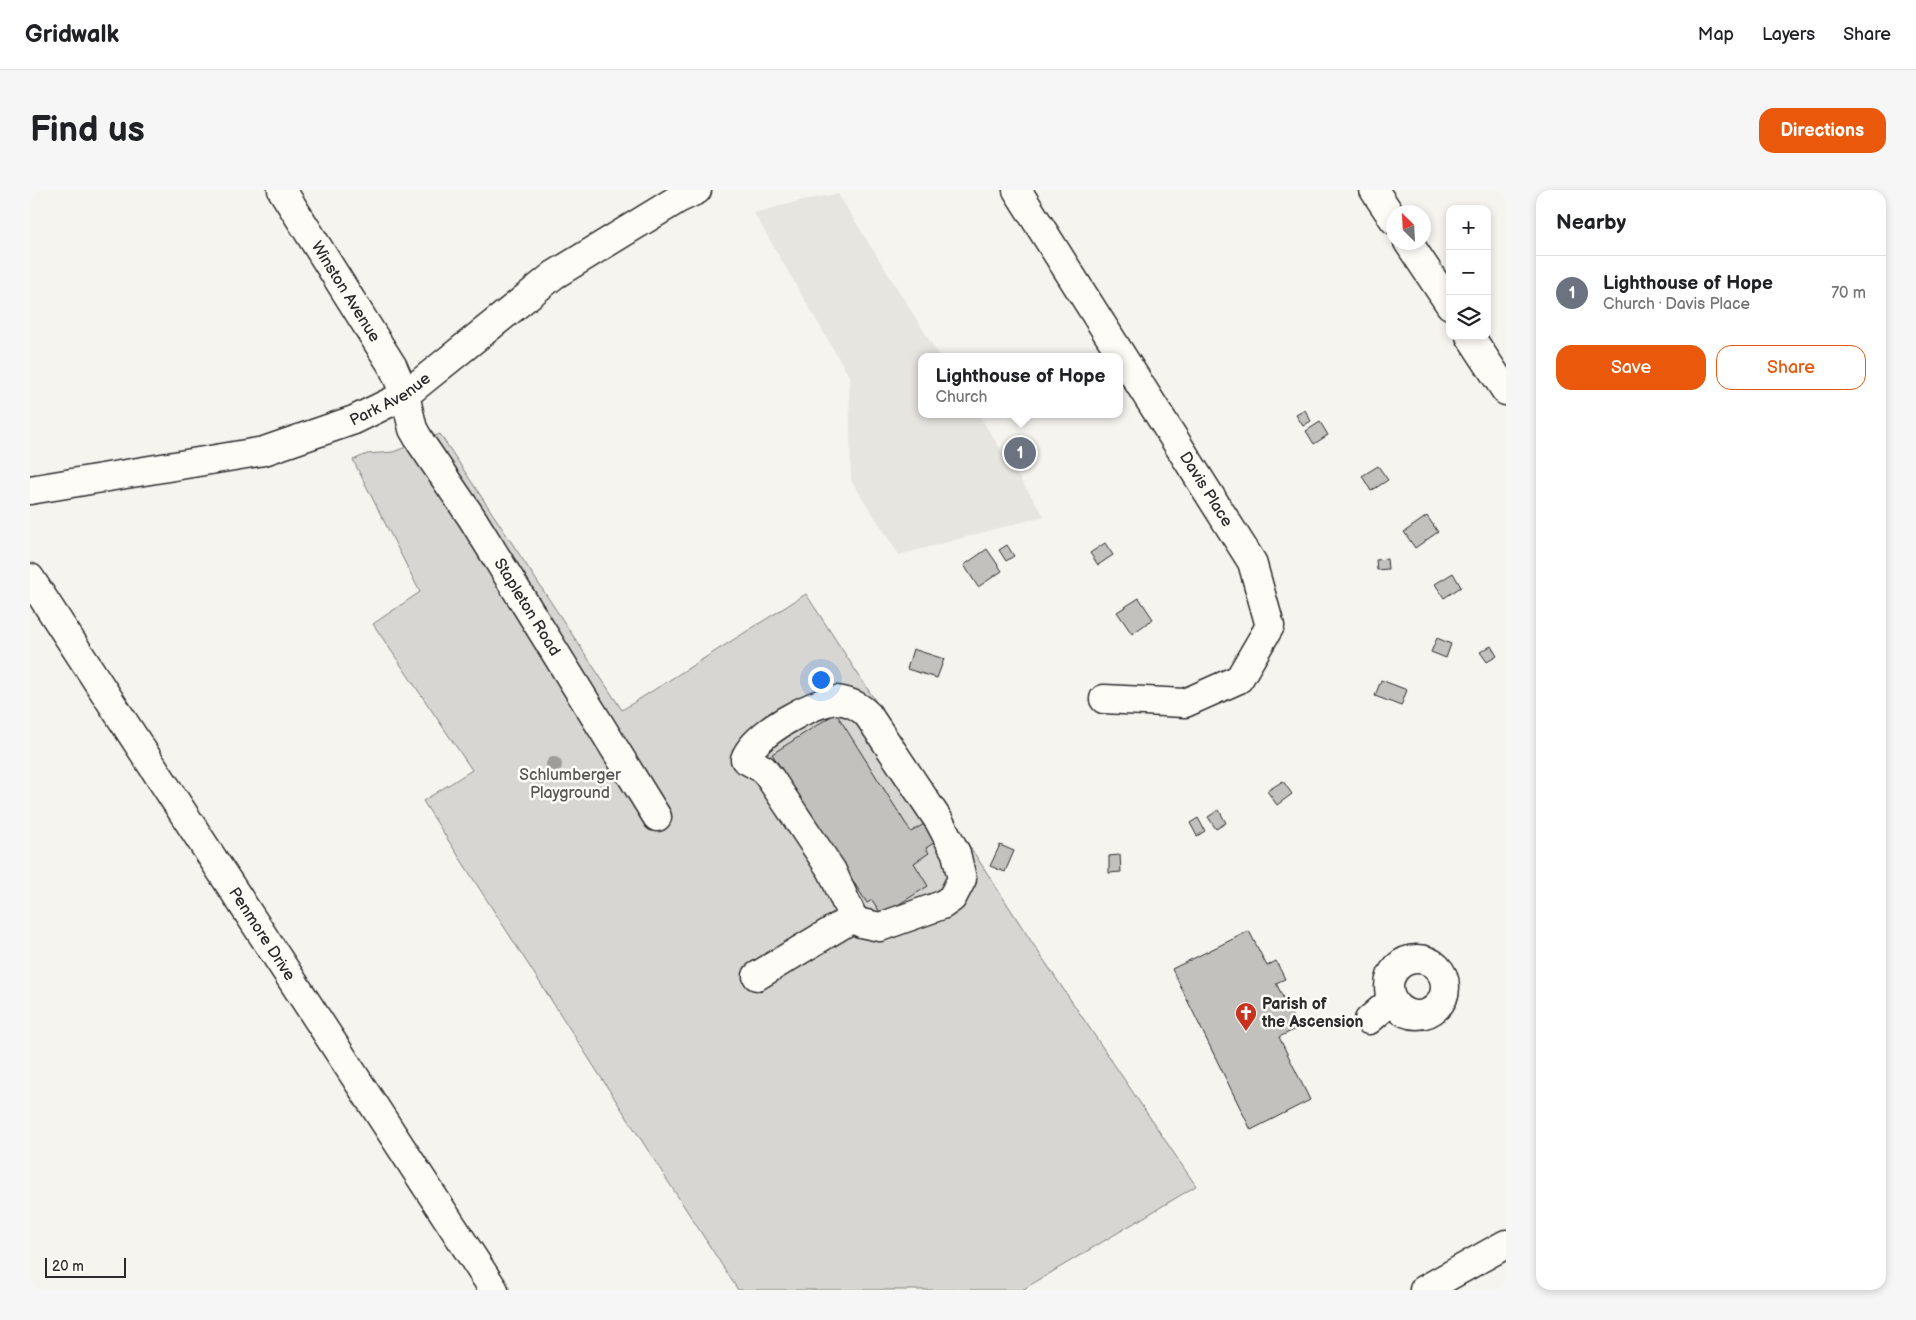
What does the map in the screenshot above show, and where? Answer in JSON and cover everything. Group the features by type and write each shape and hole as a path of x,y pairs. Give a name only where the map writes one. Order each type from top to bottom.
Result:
{"street":[{"name":"Winston Avenue","path":"282,190 389,359 405,395"},
{"name":"Park Avenue","path":"30,490 264,451 354,420 405,395 554,275 678,199 697,190"},
{"name":"Davis Place","path":"1017,190 1120,353"},
{"path":"1374,190 1386,208"},
{"path":"1413,250 1446,300"},
{"path":"1473,340 1506,391"},
{"name":"Davis Place","path":"1104,699 1185,703 1239,679 1270,626 1252,562 1123,358"},
{"name":"Stapleton Road","path":"405,395 413,429 421,443 472,518 657,818"},
{"name":"Penmore Drive","path":"30,578 494,1290"},
{"path":"825,701 849,701 860,707 868,715 939,820 956,852 962,879 959,889 952,898 942,905 880,927 861,923 853,918 835,876 770,778 759,766 745,759 748,751 758,740 815,704 825,701"},
{"path":"757,976 853,918"},
{"path":"1369,1020 1392,1000"},
{"path":"1424,1290 1506,1244"}],"shaded area":[{"path":"838,194 937,353 918,353 918,418 981,418 1044,516 899,555 851,480 849,376 754,213 803,200"}],"green space":[{"name":"Schlumberger Playground","path":"440,434 622,710 806,594 1033,944 1196,1186 1022,1290 738,1290 423,801 472,770 373,624 420,592 353,460 367,454 393,452"}],"building":[{"path":"1305,410 1311,421 1303,426 1296,415"},
{"path":"1320,422 1328,435 1314,444 1306,431"},
{"path":"1378,466 1388,480 1371,491 1362,476"},
{"path":"1427,516 1438,532 1415,548 1404,532"},
{"path":"1105,543 1113,555 1098,565 1090,553"},
{"path":"1007,545 1014,556 1006,561 999,550"},
{"path":"987,549 1002,571 978,587 964,565"},
{"path":"1387,559 1388,569 1377,570 1376,560"},
{"path":"1453,573 1461,587 1444,598 1435,584"},
{"path":"1139,598 1153,619 1132,634 1117,612"},
{"path":"1437,638 1451,644 1446,658 1431,652"},
{"path":"1491,646 1497,656 1487,662 1480,652"},
{"path":"913,649 944,659 937,678 907,669"},
{"path":"1381,680 1407,690 1401,706 1375,696"},
{"path":"836,713 911,832 924,824 935,842 926,848 929,853 914,863 928,886 882,915 872,900 867,903 772,754"},
{"path":"1283,781 1292,794 1277,805 1267,791"},
{"path":"1219,810 1226,823 1216,829 1208,817"},
{"path":"1198,818 1205,831 1197,836 1190,823"},
{"path":"1000,845 1014,851 1005,872 990,866"},
{"path":"1120,855 1121,872 1109,873 1109,856"},
{"name":"Parish of the Ascension","path":"1249,931 1267,966 1276,961 1285,979 1276,983 1298,1028 1279,1037 1310,1100 1251,1130 1172,969"}],"place":[{"name":"Lighthouse of Hope","path":"1020,453"},
{"name":"Parish of the Ascension","path":"1246,1032"}]}
